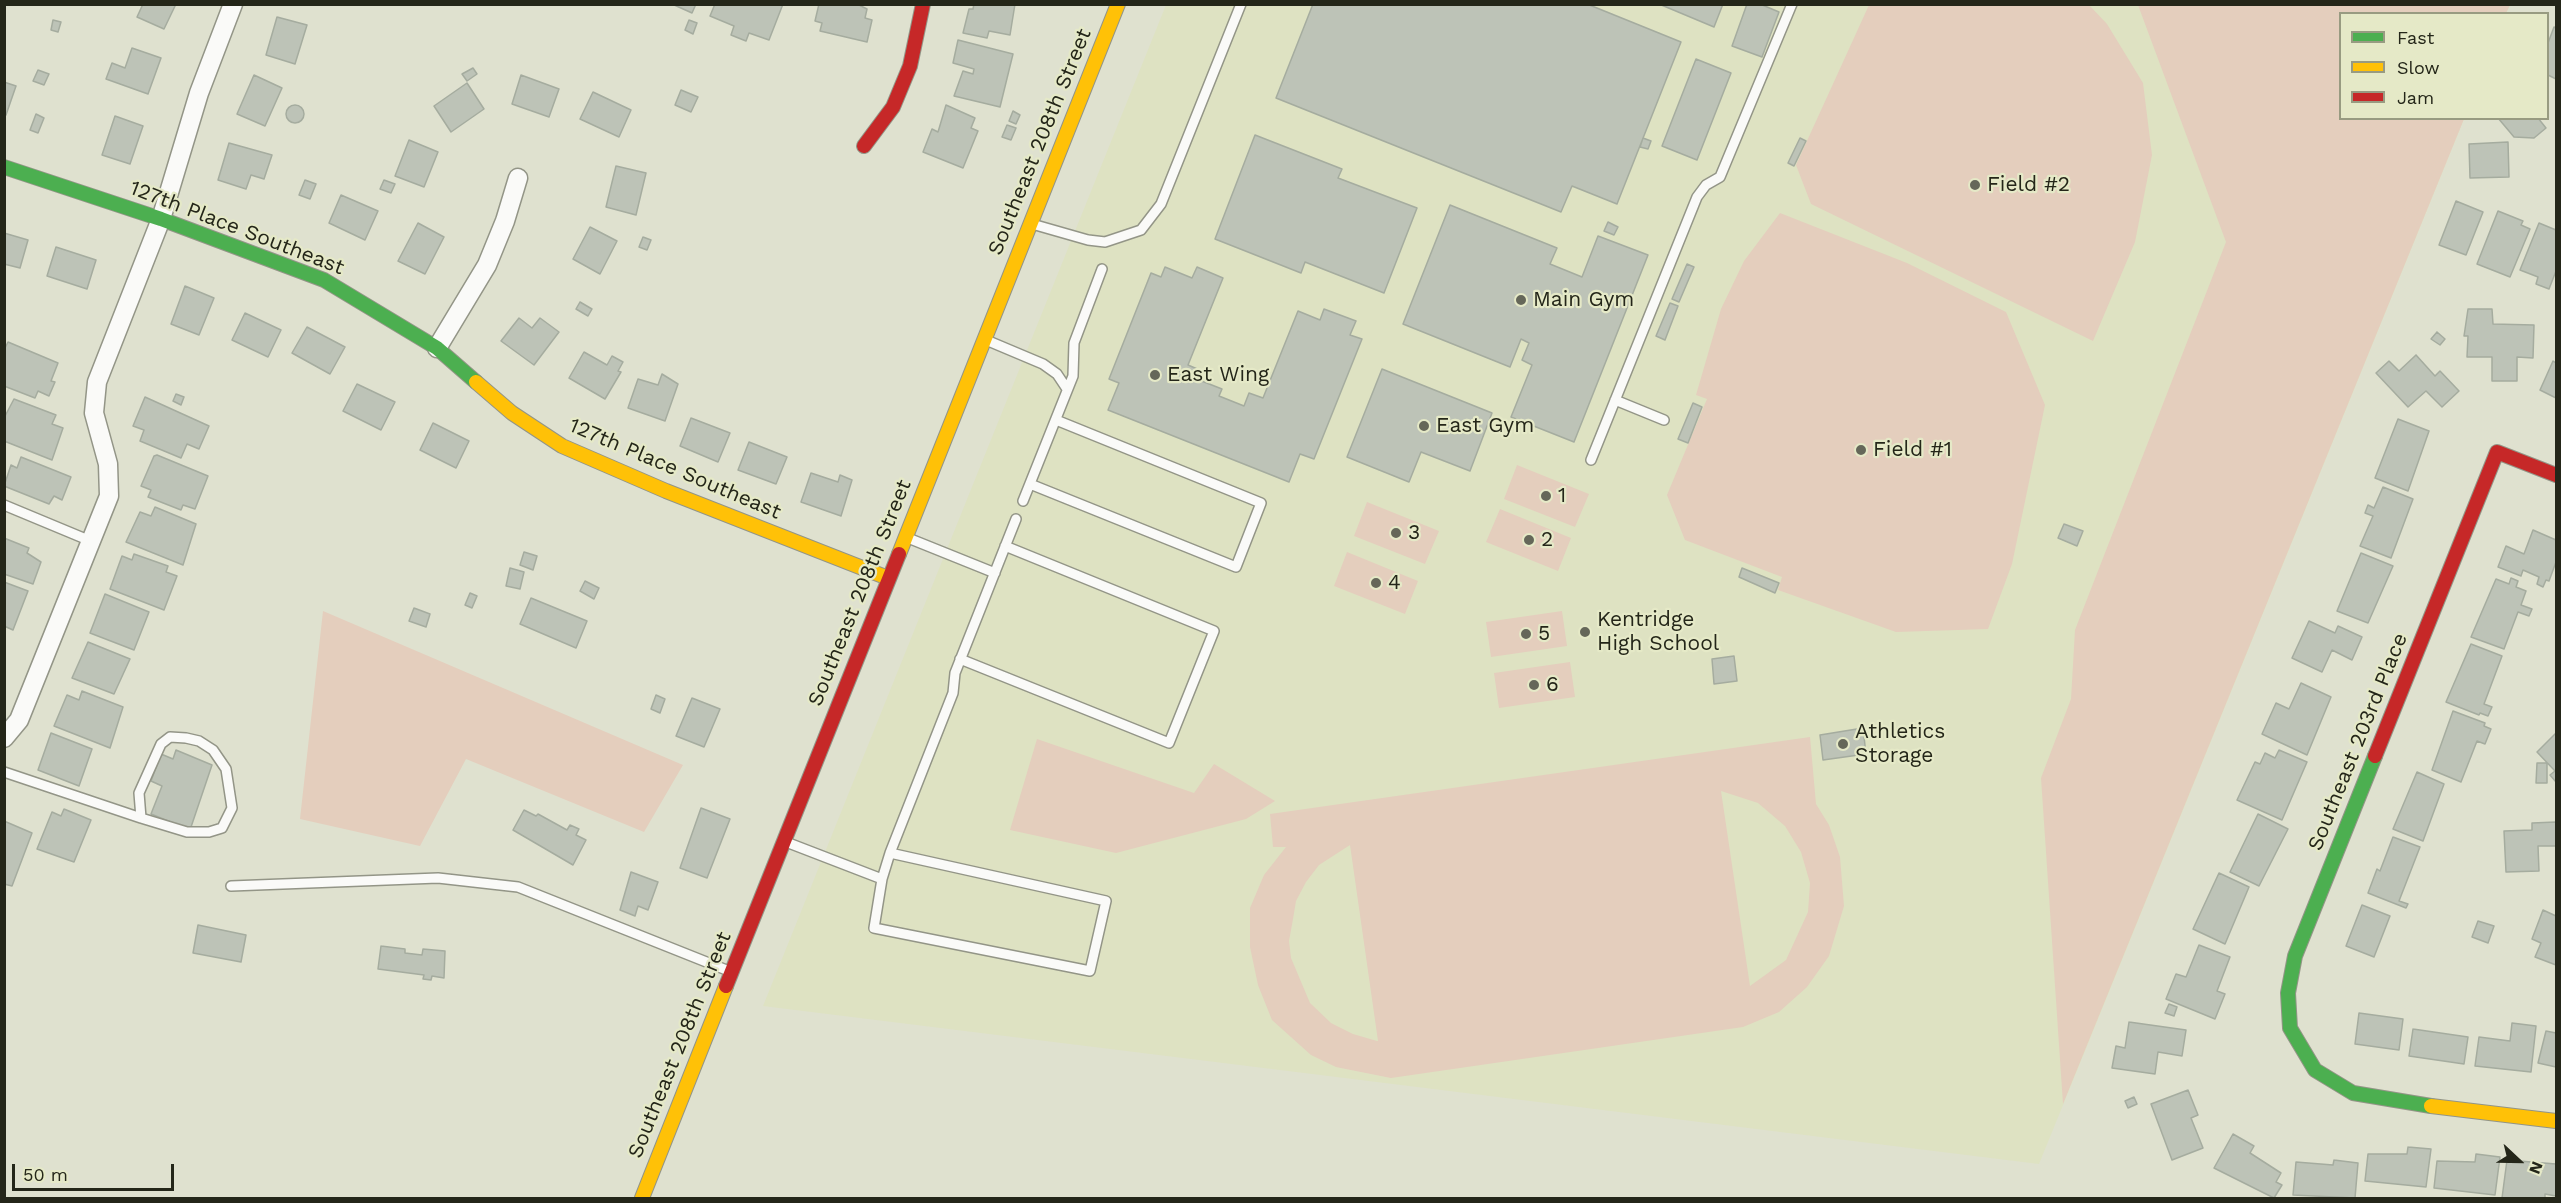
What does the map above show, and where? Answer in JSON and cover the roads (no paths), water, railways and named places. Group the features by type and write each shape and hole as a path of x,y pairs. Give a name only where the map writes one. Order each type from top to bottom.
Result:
{"street":[{"path":"4,738 19,720 93,542 109,496 108,464 93,413 97,382 161,219 199,93 233,4"},
{"path":"864,146 892,107 910,66 923,4"},
{"name":"Southeast 208th Street","path":"642,1198 1118,4"},
{"name":"127th Place Southeast","path":"4,167 161,219 324,280 436,348 512,413 562,446 666,491 888,578"},
{"path":"436,348 487,265 505,221 518,178"},
{"name":"Southeast 203rd Place","path":"2556,476 2497,452 2295,956 2288,993 2290,1028 2314,1070 2354,1093 2397,1102 2556,1121"}],"lane":[{"path":"1030,223 1088,240 1105,242 1142,230 1161,204 1241,4"},
{"path":"1591,459 1697,197 1706,185 1720,177 1792,4"},
{"path":"1023,501 1068,389 1074,369 1074,342 1102,268"},
{"path":"983,339 1043,364 1057,374 1068,389"},
{"path":"1615,400 1664,420"},
{"path":"1030,484 1236,567 1261,503 1056,420"},
{"path":"4,505 93,542"},
{"path":"890,853 1106,901 1090,971 874,928 882,879 890,853 953,693 955,673 960,659 1017,519"},
{"path":"905,537 995,573"},
{"path":"960,659 1169,743 1214,631 1005,546"},
{"path":"4,772 141,818 188,832 209,832 222,828 232,808 225,769 213,750 199,741 186,738 170,737 161,744 139,793 141,818"},
{"path":"783,841 882,879"},
{"path":"231,886 438,878 518,887 731,972"}],"place":[{"name":"Field #2","path":"1975,185"},
{"name":"Main Gym","path":"1521,300"},
{"name":"East Wing","path":"1155,375"},
{"name":"East Gym","path":"1424,426"},
{"name":"Field #1","path":"1861,450"},
{"name":"1","path":"1546,496"},
{"name":"3","path":"1396,533"},
{"name":"2","path":"1529,540"},
{"name":"4","path":"1376,583"},
{"name":"Kentridge High School","path":"1585,632"},
{"name":"5","path":"1526,634"},
{"name":"6","path":"1534,685"},
{"name":"Athletics Storage","path":"1843,744"}]}
